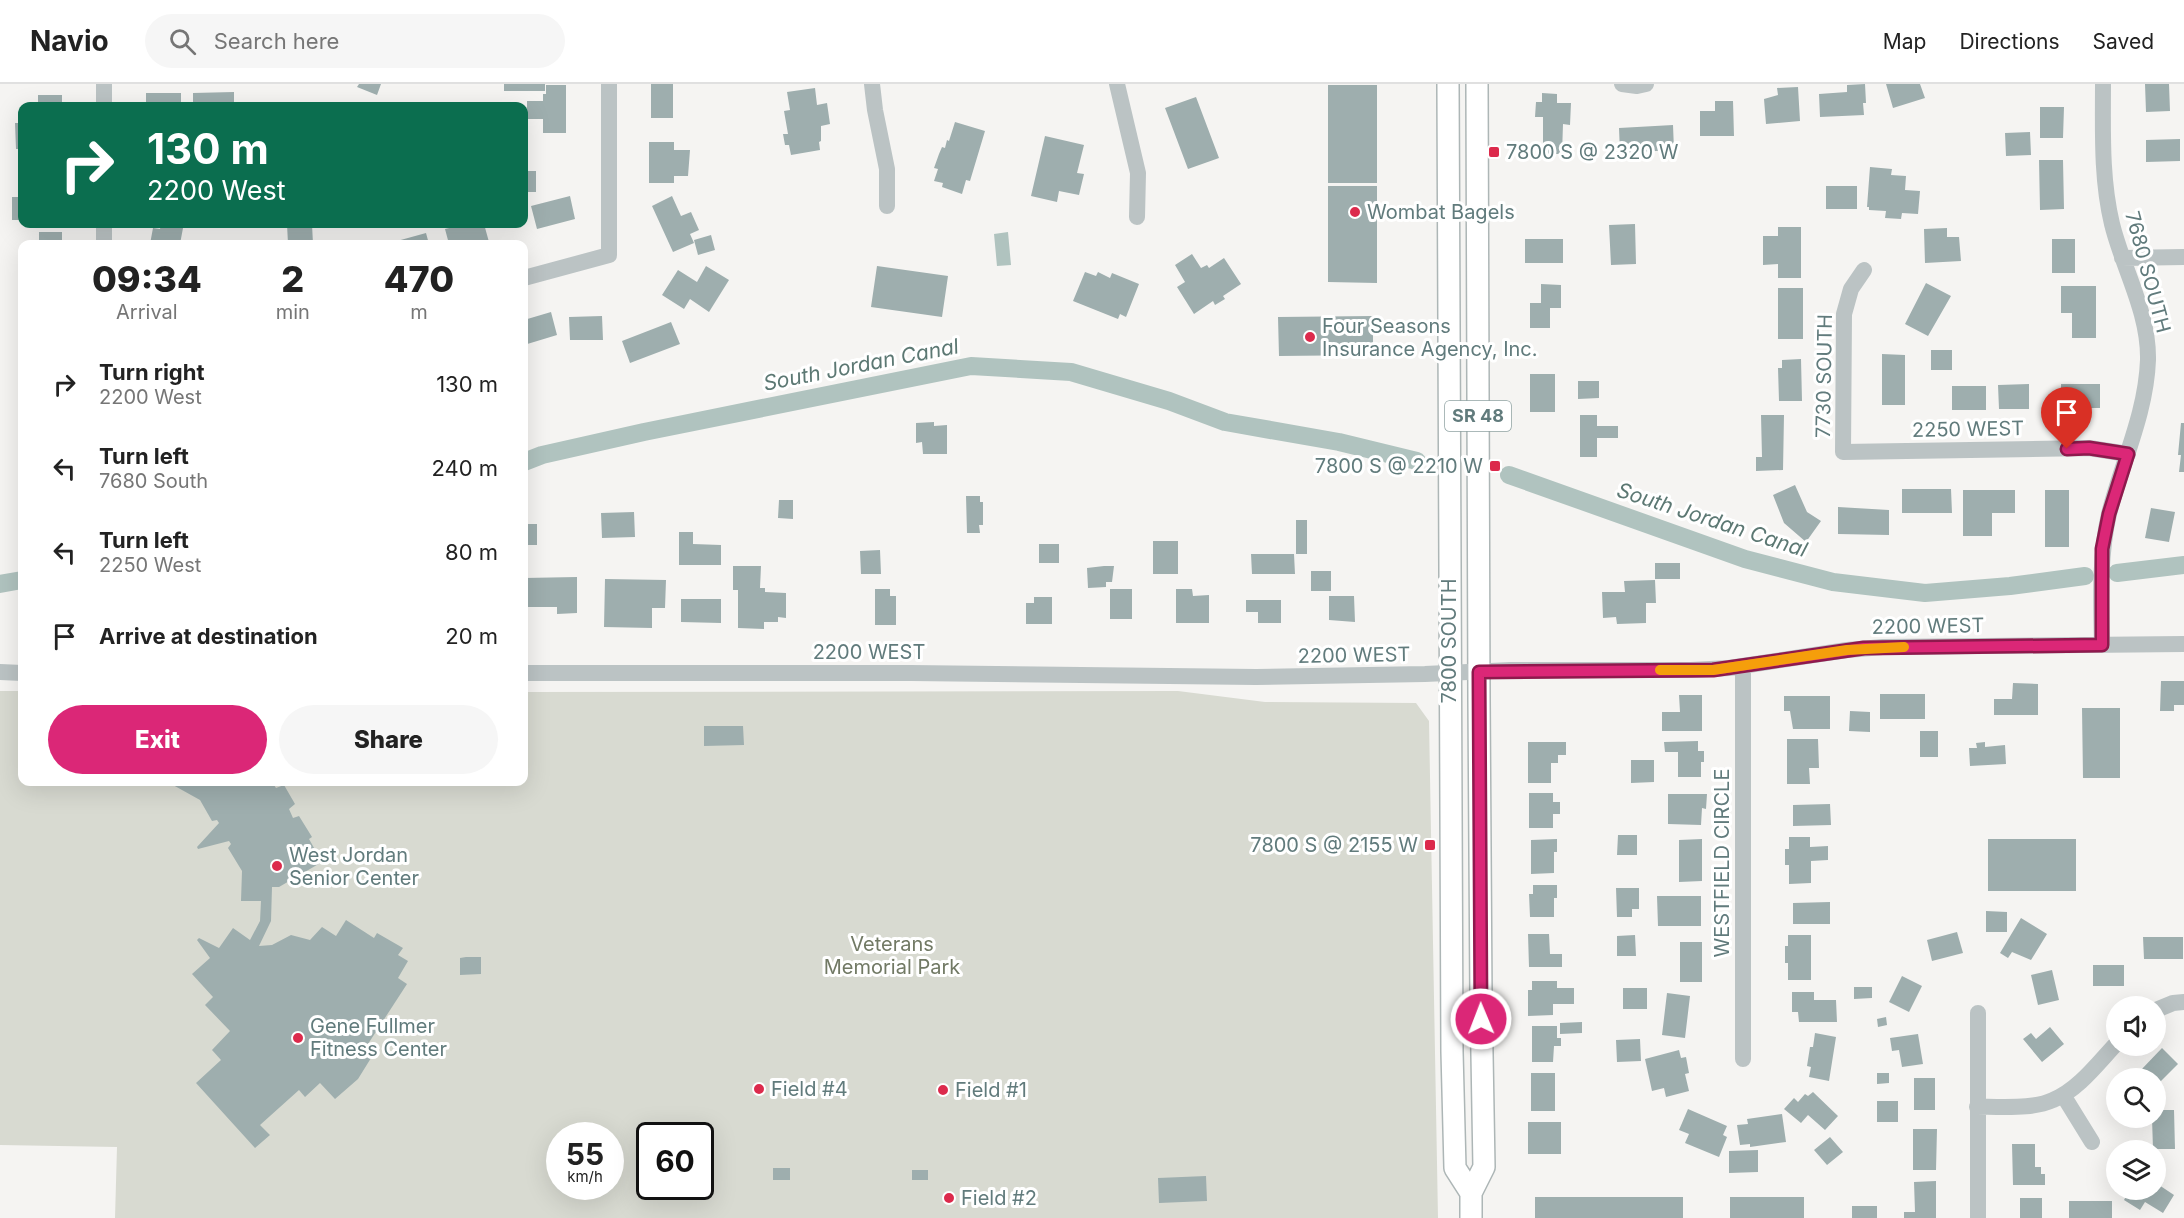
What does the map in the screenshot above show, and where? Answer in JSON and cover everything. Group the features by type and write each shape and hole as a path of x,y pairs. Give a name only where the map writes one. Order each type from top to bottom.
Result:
{"main road":[{"name":"7800 SOUTH","path":"1448,84 1451,1028 1455,1168 1471,1193"},
{"name":"7800 SOUTH","path":"1471,1218 1471,1193 1484,1167 1480,987 1478,84"}],"street":[{"path":"104,84 104,102"},
{"path":"528,277 609,255 609,84"},
{"path":"872,84 874,111 887,169 887,206"},
{"path":"1117,84 1138,173 1137,217"},
{"path":"1622,84 1637,86 1646,84"},
{"name":"7680 SOUTH","path":"2102,645 2102,549 2109,514 2145,393 2148,358 2145,327 2122,258 2106,197 2103,162 2103,84"},
{"path":"2122,258 2184,257"},
{"name":"7730 SOUTH","path":"1843,452 1844,314 1851,289 1864,270"},
{"name":"2250 WEST","path":"1843,452 2089,448 2128,454"},
{"name":"2200 WEST","path":"528,673 911,673 1256,677 1691,670 1743,666 1864,648 2184,644"},
{"name":"WESTFIELD CIRCLE","path":"1743,666 1743,1059"},
{"path":"0,672 18,673"},
{"path":"2166,1006 2184,1002"},
{"path":"1978,1013 1978,1218"},
{"path":"1977,1107 2039,1104 2063,1095 2106,1054"},
{"path":"2063,1095 2092,1142"}],"green space":[{"name":"Veterans Memorial Park","path":"0,691 18,691 18,786 528,786 528,692 1178,691 1265,702 1416,703 1429,721 1438,1218 115,1218 117,1147 0,1145"}],"shaded area":[{"path":"1008,232 1011,265 997,266 994,234"}],"building":[{"path":"359,84 381,84 377,95 357,87"},
{"path":"504,84 545,84 545,91 504,91"},
{"path":"651,84 673,84 673,118 651,118"},
{"path":"1865,84 1864,115 1820,117 1819,94 1847,92 1847,85"},
{"path":"1886,84 1920,84 1925,98 1893,108"},
{"path":"2145,84 2169,84 2170,111 2146,112"},
{"path":"546,85 566,85 566,133 543,133 543,119 528,119 527,101 543,101 543,94 546,94"},
{"path":"1328,85 1377,85 1377,183 1328,183"},
{"path":"1798,87 1800,121 1766,124 1764,99 1778,95 1777,88"},
{"path":"815,88 817,105 827,103 830,124 821,126 820,150 791,155 789,145 785,145 783,134 788,134 784,111 790,110 787,92"},
{"path":"234,92 234,102 193,102 193,93"},
{"path":"146,93 181,93 181,102 146,102"},
{"path":"1542,93 1557,94 1557,103 1571,103 1570,125 1563,124 1562,154 1543,154 1543,117 1535,117 1536,102 1542,102"},
{"path":"38,95 62,95 62,102 38,102"},
{"path":"1196,97 1219,158 1188,169 1165,108"},
{"path":"1715,101 1733,101 1734,136 1700,136 1700,111 1715,111"},
{"path":"2040,107 2064,107 2063,138 2040,138"},
{"path":"955,122 985,131 970,181 966,180 962,194 942,187 943,183 934,181 938,169 934,168 942,147 945,148 947,140 949,141"},
{"path":"15,123 18,123 18,149 16,149"},
{"path":"1673,125 1674,150 1620,153 1619,128"},
{"path":"2030,132 2031,155 2006,156 2005,133"},
{"path":"1045,136 1084,145 1077,173 1084,174 1079,195 1059,191 1057,202 1031,196"},
{"path":"2180,139 2180,161 2146,162 2146,140"},
{"path":"649,142 674,142 674,150 690,150 688,176 674,176 674,183 649,183"},
{"path":"2039,160 2063,160 2064,209 2040,210"},
{"path":"1870,167 1892,169 1891,175 1906,176 1905,190 1920,191 1918,214 1902,213 1901,219 1885,218 1886,211 1869,210 1867,207"},
{"path":"528,171 536,171 536,192 528,192"},
{"path":"1328,186 1377,186 1377,283 1328,282"},
{"path":"1826,186 1857,186 1857,209 1826,209"},
{"path":"570,196 575,219 537,229 531,206"},
{"path":"672,196 681,216 691,212 699,230 690,234 694,243 673,252 652,206"},
{"path":"12,197 18,197 18,220 12,220"},
{"path":"1635,224 1636,264 1611,265 1609,225"},
{"path":"1778,227 1801,227 1801,278 1778,278 1778,264 1763,265 1763,236 1778,236"},
{"path":"153,228 183,228 181,240 151,240"},
{"path":"287,228 312,228 313,240 288,240"},
{"path":"485,228 488,240 448,240 445,229"},
{"path":"1947,228 1947,237 1959,237 1961,261 1925,263 1924,229"},
{"path":"39,232 62,232 62,240 39,240"},
{"path":"426,233 428,240 401,240"},
{"path":"711,235 715,250 698,255 694,240"},
{"path":"1525,239 1563,239 1563,263 1525,263"},
{"path":"2052,239 2075,239 2075,273 2052,273"},
{"path":"1192,254 1201,268 1207,265 1209,268 1224,258 1241,284 1223,296 1225,299 1215,305 1213,301 1194,314 1177,287 1185,282 1175,265"},
{"path":"706,266 729,280 709,312 690,299 684,309 662,295 678,270 697,282"},
{"path":"877,266 948,276 942,317 871,307"},
{"path":"1085,272 1096,276 1098,272 1110,278 1112,273 1139,284 1126,317 1120,314 1118,319 1073,301"},
{"path":"1926,283 1951,296 1928,336 1905,324"},
{"path":"1541,284 1561,285 1561,308 1550,308 1550,328 1530,328 1530,303 1541,303"},
{"path":"2061,286 2096,286 2096,338 2072,338 2072,313 2061,313"},
{"path":"1778,288 1803,288 1803,339 1778,339"},
{"path":"551,312 557,335 528,344 528,319"},
{"path":"602,316 603,340 570,340 569,317"},
{"path":"1373,316 1373,355 1279,356 1278,317"},
{"path":"671,322 680,344 630,363 622,341"},
{"path":"1931,350 1952,350 1952,370 1931,370"},
{"path":"1882,354 1905,355 1905,405 1882,405"},
{"path":"1801,359 1802,401 1779,401 1778,368 1782,368 1782,360"},
{"path":"1530,374 1555,374 1555,412 1530,412"},
{"path":"1578,381 1599,381 1599,398 1578,399"},
{"path":"2029,384 2029,409 1999,409 1998,385"},
{"path":"2061,384 2100,384 2100,408 2061,408"},
{"path":"1952,386 1986,386 1986,410 1952,410"},
{"path":"1580,415 1597,415 1597,426 1618,426 1618,438 1597,438 1597,457 1580,457"},
{"path":"1761,415 1784,415 1783,470 1756,471 1756,457 1762,457"},
{"path":"934,422 934,426 947,425 947,454 923,454 922,442 916,443 916,423"},
{"path":"2181,423 2184,423 2184,472 2179,472"},
{"path":"1795,485 1807,512 1821,521 1806,542 1784,523 1773,495"},
{"path":"1902,489 1951,489 1952,513 1902,513"},
{"path":"1963,490 2015,490 2015,513 1992,513 1992,536 1963,536"},
{"path":"2045,490 2069,490 2069,547 2045,547"},
{"path":"966,496 980,496 980,502 983,502 983,525 979,525 980,533 967,533"},
{"path":"779,500 793,500 793,519 778,518"},
{"path":"1838,507 1889,510 1889,535 1838,534"},
{"path":"2151,508 2175,512 2169,542 2145,538"},
{"path":"634,512 635,537 602,538 601,513"},
{"path":"1296,520 1307,520 1307,554 1296,554"},
{"path":"528,524 537,524 537,545 528,545"},
{"path":"679,532 693,532 693,544 721,545 721,565 679,565"},
{"path":"1153,541 1178,541 1178,574 1153,574"},
{"path":"1039,544 1059,544 1059,563 1039,563"},
{"path":"880,550 881,574 861,574 860,551"},
{"path":"1251,554 1294,554 1295,574 1252,574"},
{"path":"1655,563 1680,563 1680,579 1655,579"},
{"path":"733,566 761,566 760,588 765,588 765,592 786,593 786,618 778,617 778,622 764,622 764,629 738,628 738,590 733,590"},
{"path":"1114,566 1112,582 1106,582 1106,587 1088,588 1087,568"},
{"path":"1311,571 1331,571 1331,591 1311,591"},
{"path":"577,577 577,613 557,614 557,607 528,607 528,578"},
{"path":"605,579 666,580 665,608 652,608 652,628 604,627"},
{"path":"1655,580 1656,603 1646,603 1646,623 1617,624 1616,617 1603,618 1602,592 1625,592 1624,581"},
{"path":"875,589 890,589 890,596 896,596 896,625 875,625"},
{"path":"1110,589 1132,589 1132,619 1110,619"},
{"path":"1176,589 1192,589 1193,596 1209,595 1209,623 1176,623"},
{"path":"1329,596 1354,596 1355,622 1329,620"},
{"path":"1034,597 1052,597 1052,624 1026,624 1026,603 1034,603"},
{"path":"681,599 721,599 721,623 681,622"},
{"path":"1246,600 1281,600 1281,623 1258,623 1258,612 1246,612"},
{"path":"2161,681 2184,681 2184,705 2174,705 2174,711 2160,711"},
{"path":"2013,683 2038,684 2038,715 1994,715 1994,699 2012,699"},
{"path":"1880,694 1925,694 1925,719 1880,719"},
{"path":"1679,695 1702,695 1702,731 1662,731 1662,712 1680,712"},
{"path":"1784,696 1830,696 1830,729 1793,729 1790,711 1784,711"},
{"path":"2082,708 2120,708 2120,778 2083,778"},
{"path":"1850,711 1870,712 1870,732 1849,731"},
{"path":"704,726 743,726 744,745 704,746"},
{"path":"1920,731 1938,731 1938,757 1920,757"},
{"path":"1787,739 1818,739 1819,768 1809,768 1810,784 1787,784"},
{"path":"1698,741 1698,751 1704,751 1701,777 1678,777 1678,752 1665,752 1664,742"},
{"path":"1528,742 1566,742 1566,755 1558,755 1558,763 1551,763 1551,783 1528,783"},
{"path":"1985,742 1985,747 2005,745 2006,764 1970,766 1969,748 1977,748 1976,743"},
{"path":"1631,760 1654,760 1654,782 1631,783"},
{"name":"Gene Fullmer Fitness Center","path":"175,786 275,786 276,788 285,786 295,804 289,809 293,818 299,816 312,837 309,839 322,862 279,887 272,887 271,921 259,946 272,945 291,935 310,940 322,927 336,936 346,920 374,938 377,933 403,948 398,955 408,961 398,978 407,984 368,1044 376,1050 358,1079 335,1099 320,1083 305,1097 299,1090 260,1125 270,1135 255,1148 196,1083 221,1060 212,1050 230,1031 205,1005 213,997 192,974 210,958 197,940 199,938 219,948 233,928 250,940 260,921 261,901 241,901 242,871 228,848 231,844 229,841 198,849 197,847 219,823 217,820 212,821 200,800"},
{"path":"1529,793 1553,793 1553,802 1560,802 1560,814 1553,814 1553,828 1529,828"},
{"path":"1668,794 1707,794 1706,809 1702,808 1701,825 1668,824"},
{"path":"1830,804 1831,825 1793,826 1793,805"},
{"path":"1618,835 1637,835 1637,855 1617,855"},
{"path":"1789,837 1810,837 1810,847 1828,846 1828,860 1811,861 1811,883 1789,884 1789,865 1785,865 1785,849 1789,849"},
{"path":"1557,839 1557,852 1554,852 1554,873 1531,874 1531,840"},
{"path":"1702,839 1702,881 1679,882 1679,840"},
{"path":"1988,839 2076,839 2076,891 1988,891"},
{"path":"1533,885 1557,885 1554,917 1530,917 1529,894 1533,894"},
{"path":"1616,888 1639,888 1639,909 1632,909 1632,917 1617,917"},
{"path":"1657,896 1701,896 1701,926 1658,926"},
{"path":"1830,902 1830,924 1793,924 1793,903"},
{"path":"1986,911 2007,912 2007,932 1986,932"},
{"path":"2021,918 2047,934 2031,960 2012,952 2008,958 2000,953"},
{"path":"1957,932 1963,953 1932,961 1927,940"},
{"path":"1528,934 1549,934 1550,954 1562,954 1562,967 1529,967"},
{"path":"1635,935 1636,956 1617,956 1617,936"},
{"path":"1788,935 1811,935 1811,980 1788,980 1785,946 1788,946"},
{"path":"2143,937 2183,937 2183,959 2144,959"},
{"path":"1680,942 1702,942 1702,982 1680,982"},
{"path":"481,957 481,974 460,975 460,958"},
{"path":"2093,965 2124,965 2124,986 2093,986"},
{"path":"2052,970 2059,1000 2038,1005 2031,975"},
{"path":"1902,976 1922,986 1909,1012 1889,1002"},
{"path":"1532,981 1557,981 1557,988 1574,988 1574,1004 1553,1004 1553,1015 1528,1016 1528,990 1532,990"},
{"path":"1854,987 1872,987 1872,998 1854,999"},
{"path":"1623,988 1647,988 1647,1009 1623,1009"},
{"path":"1792,992 1814,992 1814,1000 1836,1000 1837,1022 1799,1022 1798,1012 1792,1012"},
{"path":"1667,993 1690,996 1685,1038 1662,1035"},
{"path":"1886,1017 1887,1025 1878,1027 1877,1019"},
{"path":"1582,1022 1582,1033 1560,1034 1560,1023"},
{"path":"1532,1026 1557,1026 1557,1038 1561,1038 1561,1046 1554,1046 1553,1062 1532,1062"},
{"path":"2050,1027 2064,1044 2042,1062 2023,1039 2031,1033 2036,1039"},
{"path":"1815,1033 1836,1037 1829,1081 1809,1077 1811,1067 1807,1066"},
{"path":"1918,1034 1923,1064 1902,1067 1899,1050 1892,1051 1890,1038"},
{"path":"1640,1039 1641,1061 1617,1062 1616,1040"},
{"path":"1679,1050 1681,1058 1686,1057 1689,1073 1685,1074 1689,1091 1666,1097 1664,1088 1652,1091 1645,1059"},
{"path":"2166,1052 2178,1064 2166,1076 2166,1068 2143,1068 2154,1056 2166,1056"},
{"path":"1531,1073 1555,1073 1555,1111 1531,1111"},
{"path":"1877,1073 1889,1073 1889,1083 1877,1084"},
{"path":"1914,1078 1935,1078 1935,1110 1914,1110"},
{"path":"1813,1092 1838,1116 1825,1130 1808,1115 1801,1123 1784,1109 1794,1098 1798,1102 1805,1094 1808,1096"},
{"path":"1877,1101 1898,1101 1898,1122 1877,1122"},
{"path":"1688,1109 1727,1126 1723,1135 1727,1137 1719,1157 1685,1143 1689,1134 1679,1130"},
{"path":"2166,1110 2174,1110 2175,1149 2166,1149 2166,1140 2153,1140 2152,1128 2166,1128"},
{"path":"1782,1114 1786,1142 1750,1147 1750,1144 1740,1145 1737,1125 1748,1124 1747,1119"},
{"path":"1528,1122 1561,1122 1561,1154 1528,1154"},
{"path":"1913,1129 1937,1129 1936,1170 1913,1170"},
{"path":"1830,1137 1843,1152 1827,1165 1814,1150"},
{"path":"2012,1144 2035,1144 2035,1167 2041,1167 2041,1174 2045,1174 2045,1185 2013,1185"},
{"path":"1758,1150 1758,1172 1729,1173 1729,1151"},
{"path":"773,1168 790,1168 790,1180 773,1180"},
{"path":"912,1170 928,1170 928,1180 912,1180"},
{"path":"1206,1176 1207,1201 1159,1203 1158,1178"},
{"path":"1936,1181 1936,1218 1904,1218 1904,1212 1915,1212 1914,1182"},
{"path":"2166,1190 2174,1195 2163,1213 2145,1202 2140,1210 2124,1200 2166,1200"},
{"path":"1535,1197 1683,1197 1683,1218 1535,1218"},
{"path":"1730,1197 1804,1197 1804,1218 1730,1218"},
{"path":"2020,1198 2042,1198 2042,1218 2020,1218"},
{"path":"2069,1201 2112,1201 2112,1218 2069,1218"},
{"path":"1852,1206 1877,1206 1877,1218 1852,1218"}],"waterway":[{"name":"South Jordan Canal","path":"528,460 542,455 644,432 971,366 1071,372 1169,401 1225,422 1339,442 1417,461"},
{"name":"South Jordan Canal","path":"1509,475 1745,559 1833,582 1925,593 2010,586 2085,576"},
{"name":"South Jordan Canal","path":"2117,573 2184,565"},
{"name":"South Jordan Canal","path":"0,584 18,581"}],"slow traffic":[{"path":"1660,670 1713,670 1828,652 1904,647"}],"place":[{"name":"7800 S @ 2320 W","path":"1494,152"},
{"name":"Wombat Bagels","path":"1355,212"},
{"name":"Four Seasons Insurance Agency, Inc.","path":"1310,337"},
{"name":"7800 S @ 2210 W","path":"1495,466"},
{"name":"7800 S @ 2155 W","path":"1430,845"},
{"name":"West Jordan Senior Center","path":"277,866"},
{"name":"Gene Fullmer Fitness Center","path":"298,1038"},
{"name":"Field #4","path":"759,1089"},
{"name":"Field #1","path":"943,1090"},
{"name":"Field #2","path":"949,1198"}],"route":[{"path":"1481,1019 1479,672 1713,670 1864,648 2102,645 2102,549 2109,514 2128,454 2089,448 2067,449"}]}
